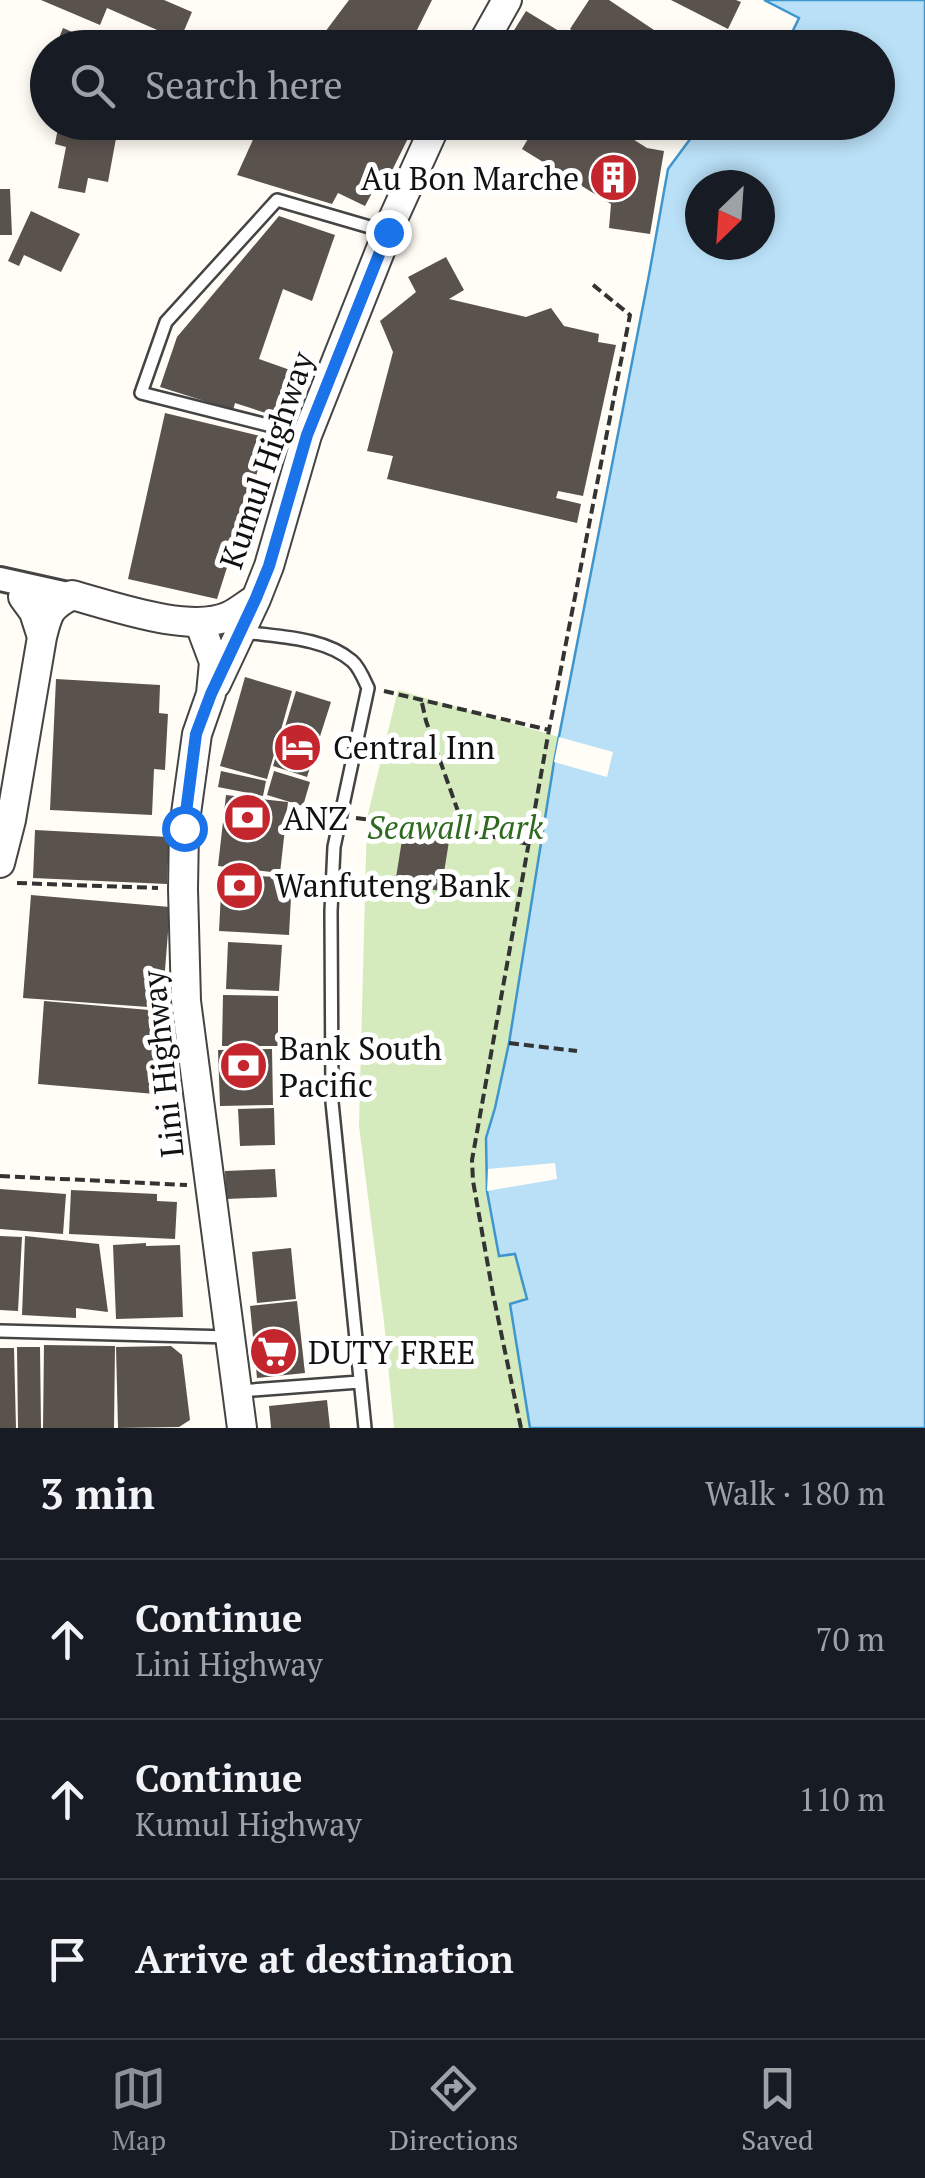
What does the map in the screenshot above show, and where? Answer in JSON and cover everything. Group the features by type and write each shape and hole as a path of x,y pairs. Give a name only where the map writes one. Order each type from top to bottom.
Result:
{"street":[{"path":"490,30 507,0"},
{"name":"Kumul Highway","path":"256,598 307,435 388,232 430,140"},
{"path":"8,585 162,619 199,622 227,617 256,598"},
{"path":"8,585 34,612 42,637"},
{"name":"Lini Highway","path":"242,1428 186,1002 182,889 184,828 196,734 256,598"},
{"path":"9,874 11,820 42,637 48,613 64,600"},
{"name":"Lini Highway","path":"199,622 214,662 211,694"}],"lane":[{"path":"307,435 141,393 166,322 276,200 388,232"},
{"path":"240,631 336,651 354,663 368,687 334,847 332,878 332,1102 365,1428"},
{"path":"0,1331 230,1338"},
{"path":"239,1391 360,1382"}],"path":[{"path":"520,1428 486,1256 472,1160 549,730 630,314 592,284"},
{"path":"368,687 549,730"},
{"path":"422,702 464,831"},
{"path":"341,816 464,831 529,844"},
{"path":"9,874 182,889"},
{"path":"509,1043 577,1051"},
{"path":"0,1176 212,1186"}],"green space":[{"name":"Seawall Park","path":"398,690 559,737 509,1043 486,1138 487,1191 500,1256 515,1253 527,1300 510,1305 530,1428 394,1428 359,1126 367,818"}],"water":[{"path":"764,0 925,0 925,1428 530,1428 510,1304 527,1299 515,1254 499,1256 487,1191 486,1138 509,1043 554,762 668,169 689,140 895,140 895,30 793,30 799,18"}],"pier":[{"path":"559,737 613,752 607,777 554,762"},
{"path":"555,1163 557,1179 487,1191 488,1169"}],"building":[{"path":"41,0 164,0 192,12 184,30 157,30 107,8 100,25"},
{"path":"349,0 432,0 417,30 326,30"},
{"path":"589,0 609,0 654,30 572,30"},
{"path":"671,0 736,0 741,2 728,29"},
{"path":"526,11 557,30 514,30"},
{"path":"56,140 116,140 108,182 88,178 85,193 58,188 66,147 55,144"},
{"path":"253,140 407,140 380,195 373,191 365,206 338,193 332,204 237,175"},
{"name":"Au Bon Marche","path":"527,140 634,140 647,148 664,151 650,234 609,228 611,204 522,149"},
{"path":"0,189 10,189 12,235 0,235"},
{"path":"31,211 80,234 61,272 24,255 19,266 8,261"},
{"path":"279,216 335,235 312,301 283,289 259,359 290,370 275,416 235,403 233,410 160,387 177,337"},
{"path":"446,257 464,290 449,299 526,317 551,308 564,326 599,334 598,342 616,345 583,496 558,491 556,498 581,504 577,523 387,479 393,456 367,451 393,352 380,321 416,292 408,277"},
{"path":"165,413 268,438 217,599 128,579"},
{"path":"245,677 292,691 267,779 220,766"},
{"path":"56,679 160,685 159,713 168,714 165,770 154,769 152,815 50,810"},
{"path":"296,691 331,702 307,777 273,766"},
{"path":"221,771 266,781 263,796 218,787"},
{"path":"274,771 310,782 303,806 267,795"},
{"path":"226,795 288,802 280,873 218,866"},
{"path":"404,827 450,835 441,891 395,884"},
{"path":"35,830 169,837 167,884 33,878"},
{"path":"222,874 292,878 289,935 219,931"},
{"path":"31,895 170,907 162,1008 23,998"},
{"path":"228,942 282,945 279,991 226,989"},
{"path":"223,995 278,996 278,1046 222,1046"},
{"path":"44,1001 161,1011 155,1094 38,1084"},
{"path":"272,1049 273,1105 220,1106 218,1050"},
{"path":"274,1108 275,1145 240,1146 238,1109"},
{"path":"275,1169 277,1197 226,1199 225,1171"},
{"path":"0,1189 66,1194 63,1234 0,1229"},
{"path":"71,1190 157,1194 157,1201 177,1202 175,1239 69,1234"},
{"path":"0,1236 22,1237 18,1311 0,1310"},
{"path":"25,1236 99,1244 108,1312 76,1308 76,1318 22,1315"},
{"path":"113,1245 180,1245 183,1317 116,1319"},
{"path":"291,1248 296,1299 257,1303 252,1252"},
{"path":"297,1301 305,1373 257,1378 250,1306"},
{"path":"44,1345 115,1346 114,1428 43,1428"},
{"path":"171,1346 182,1355 190,1420 179,1427 118,1428 116,1347"},
{"path":"17,1347 40,1347 41,1428 18,1428"},
{"path":"0,1348 14,1348 16,1428 0,1428"},
{"path":"327,1400 330,1428 271,1428 269,1406"}],"place":[{"name":"Au Bon Marche","path":"614,178"},
{"name":"Central Inn","path":"298,747"},
{"name":"ANZ","path":"248,818"},
{"name":"Wanfuteng Bank","path":"240,885"},
{"name":"Bank South Pacific","path":"244,1066"},
{"name":"DUTY FREE","path":"273,1352"}],"route":[{"path":"184,828 196,734 269,566 307,435 388,232"}]}
